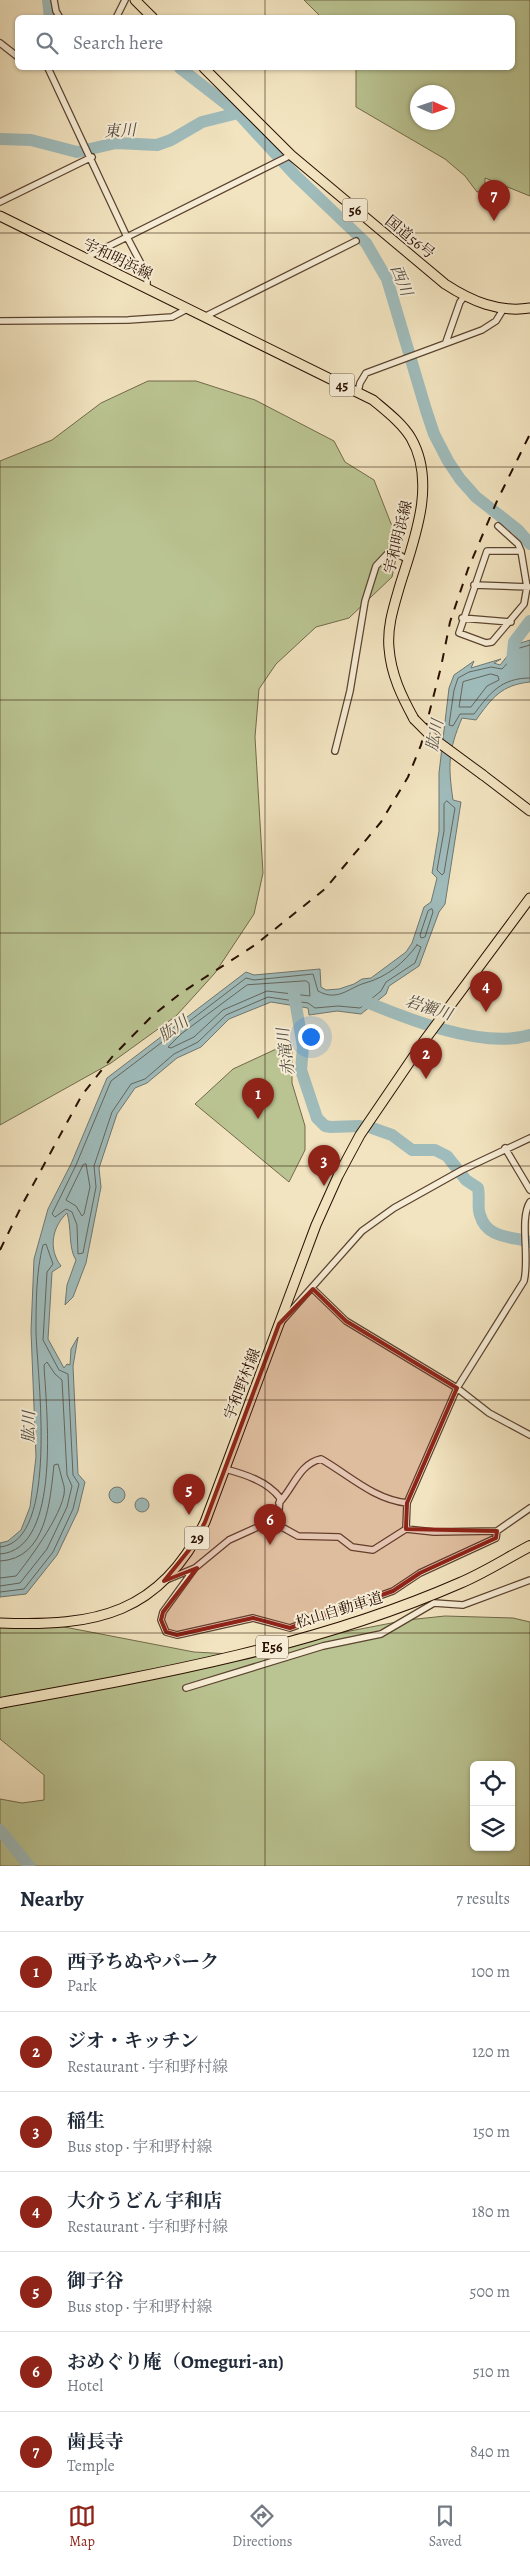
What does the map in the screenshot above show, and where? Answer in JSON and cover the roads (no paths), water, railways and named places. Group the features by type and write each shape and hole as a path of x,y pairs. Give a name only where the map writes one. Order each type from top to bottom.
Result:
{"highway":[{"name":"松山自動車道","path":"0,1703 160,1672 264,1649 386,1612 461,1583 530,1546"}],"main road":[{"path":"135,0 150,15"},
{"name":"国道56号","path":"206,70 289,156 464,297 504,308 530,308"},
{"name":"宇和明浜線","path":"0,216 358,392 373,400 392,416 411,438 420,463 423,487 421,511 392,610 389,649 393,673 401,695 414,719 434,739 530,811"},
{"name":"宇和野村線","path":"0,1623 68,1624 118,1610 148,1594 164,1581 174,1572 194,1545 225,1469 316,1225 338,1176 360,1135 424,1041 530,898"}],"street":[{"path":"54,0 58,15"},
{"path":"118,15 125,0"},
{"path":"0,43 15,55"},
{"path":"49,70 91,155 127,237 147,275 147,288"},
{"path":"0,202 91,155"},
{"path":"85,258 289,156"},
{"path":"204,317 356,241"},
{"path":"446,342 460,302 464,297"},
{"path":"358,392 360,383 366,373 482,330 496,322 504,308"},
{"path":"0,321 172,317 187,309"},
{"path":"498,526 518,544 521,551 528,587 524,604 511,622 492,642 486,643 459,633 462,618 487,552 521,551"},
{"path":"335,751 350,691 365,601 376,566 390,550 408,560"},
{"path":"474,585 528,587"},
{"path":"462,618 511,622"},
{"path":"279,1324 313,1289 322,1274 362,1231 394,1208 454,1174 505,1148 530,1138"},
{"path":"505,1148 530,1190"},
{"path":"406,1529 406,1503 457,1388 524,1281 527,1271 528,1247 525,1225 530,1202"},
{"path":"313,1289 346,1321 457,1388 489,1413 530,1435"},
{"path":"280,1503 289,1492 300,1471 312,1461 321,1459 373,1493 391,1501 406,1503"},
{"path":"225,1469 243,1474 270,1488 280,1498 279,1510 271,1521 229,1540 195,1568 163,1612 161,1620 166,1632 177,1635 253,1618 290,1628 393,1591 420,1573 496,1538 497,1531"},
{"path":"271,1521 298,1536 339,1538 352,1547 373,1550 406,1529 434,1532 497,1531 530,1508"},
{"path":"164,1581 195,1568"},
{"path":"186,1688 323,1646 382,1634 434,1603 463,1605 530,1580"}],"water":[{"name":"肱川","path":"530,640 530,682 504,690 492,699 476,720 462,718 457,730 450,758 450,777 453,800 461,802 445,904 439,912 419,966 389,986 386,994 361,1014 337,1011 309,1015 308,1008 271,1002 229,1019 201,1047 177,1058 147,1083 135,1088 117,1114 99,1168 101,1187 86,1263 73,1297 65,1305 67,1285 76,1260 72,1250 67,1213 55,1231 53,1245 54,1253 61,1266 52,1272 48,1339 64,1368 67,1364 70,1365 71,1349 78,1337 73,1366 78,1474 85,1482 78,1511 57,1555 26,1594 0,1597 0,1543 8,1541 21,1530 30,1507 36,1457 31,1331 34,1259 48,1209 71,1164 107,1078 246,972 254,975 320,969 321,987 326,990 339,989 362,979 371,978 406,952 412,943 424,907 431,902 437,878 432,873 439,831 439,773 449,688 454,675 474,661 471,668 501,659 494,663 500,665 509,654 511,646"},
{"path":"117,1487 125,1495 117,1503 109,1495"},
{"path":"139,1498 145,1498 149,1505 145,1512 139,1512 135,1508 135,1502"}],"waterway":[{"name":"西川","path":"48,0 50,15"},
{"name":"西川","path":"183,70 238,113 295,175 366,243 387,279 434,434 448,461 460,479 476,497 518,530 530,544"},
{"name":"東川","path":"0,139 31,140 77,152 116,143 157,145 171,140 202,122 238,113"},
{"name":"西川","path":"512,661 514,642 530,621"},
{"name":"赤滝川","path":"294,994 303,1047 301,1070 317,1118 325,1126 360,1126"},
{"name":"岩瀬川","path":"357,998 419,1022 466,1035 489,1038 511,1038 530,1035"},
{"name":"赤滝川","path":"372,1128 392,1135 412,1150 435,1150 447,1156 466,1180 478,1188 479,1212 483,1223 494,1233 530,1242"},
{"path":"0,1830 29,1866"}],"railway":[{"path":"0,1250 22,1205 82,1095 112,1057 152,1016 181,993 255,945 325,889 381,822 408,777 421,745 441,667 450,622 468,569 497,501 530,434"}],"place":[{"name":"歯長寺","path":"494,221"},
{"name":"大介うどん 宇和店","path":"486,1012"},
{"name":"ジオ・キッチン","path":"426,1079"},
{"name":"西予ちぬやパーク","path":"258,1119"},
{"name":"稲生","path":"324,1186"},
{"name":"御子谷","path":"189,1515"},
{"name":"おめぐり庵（Omeguri-an)","path":"270,1545"}]}
